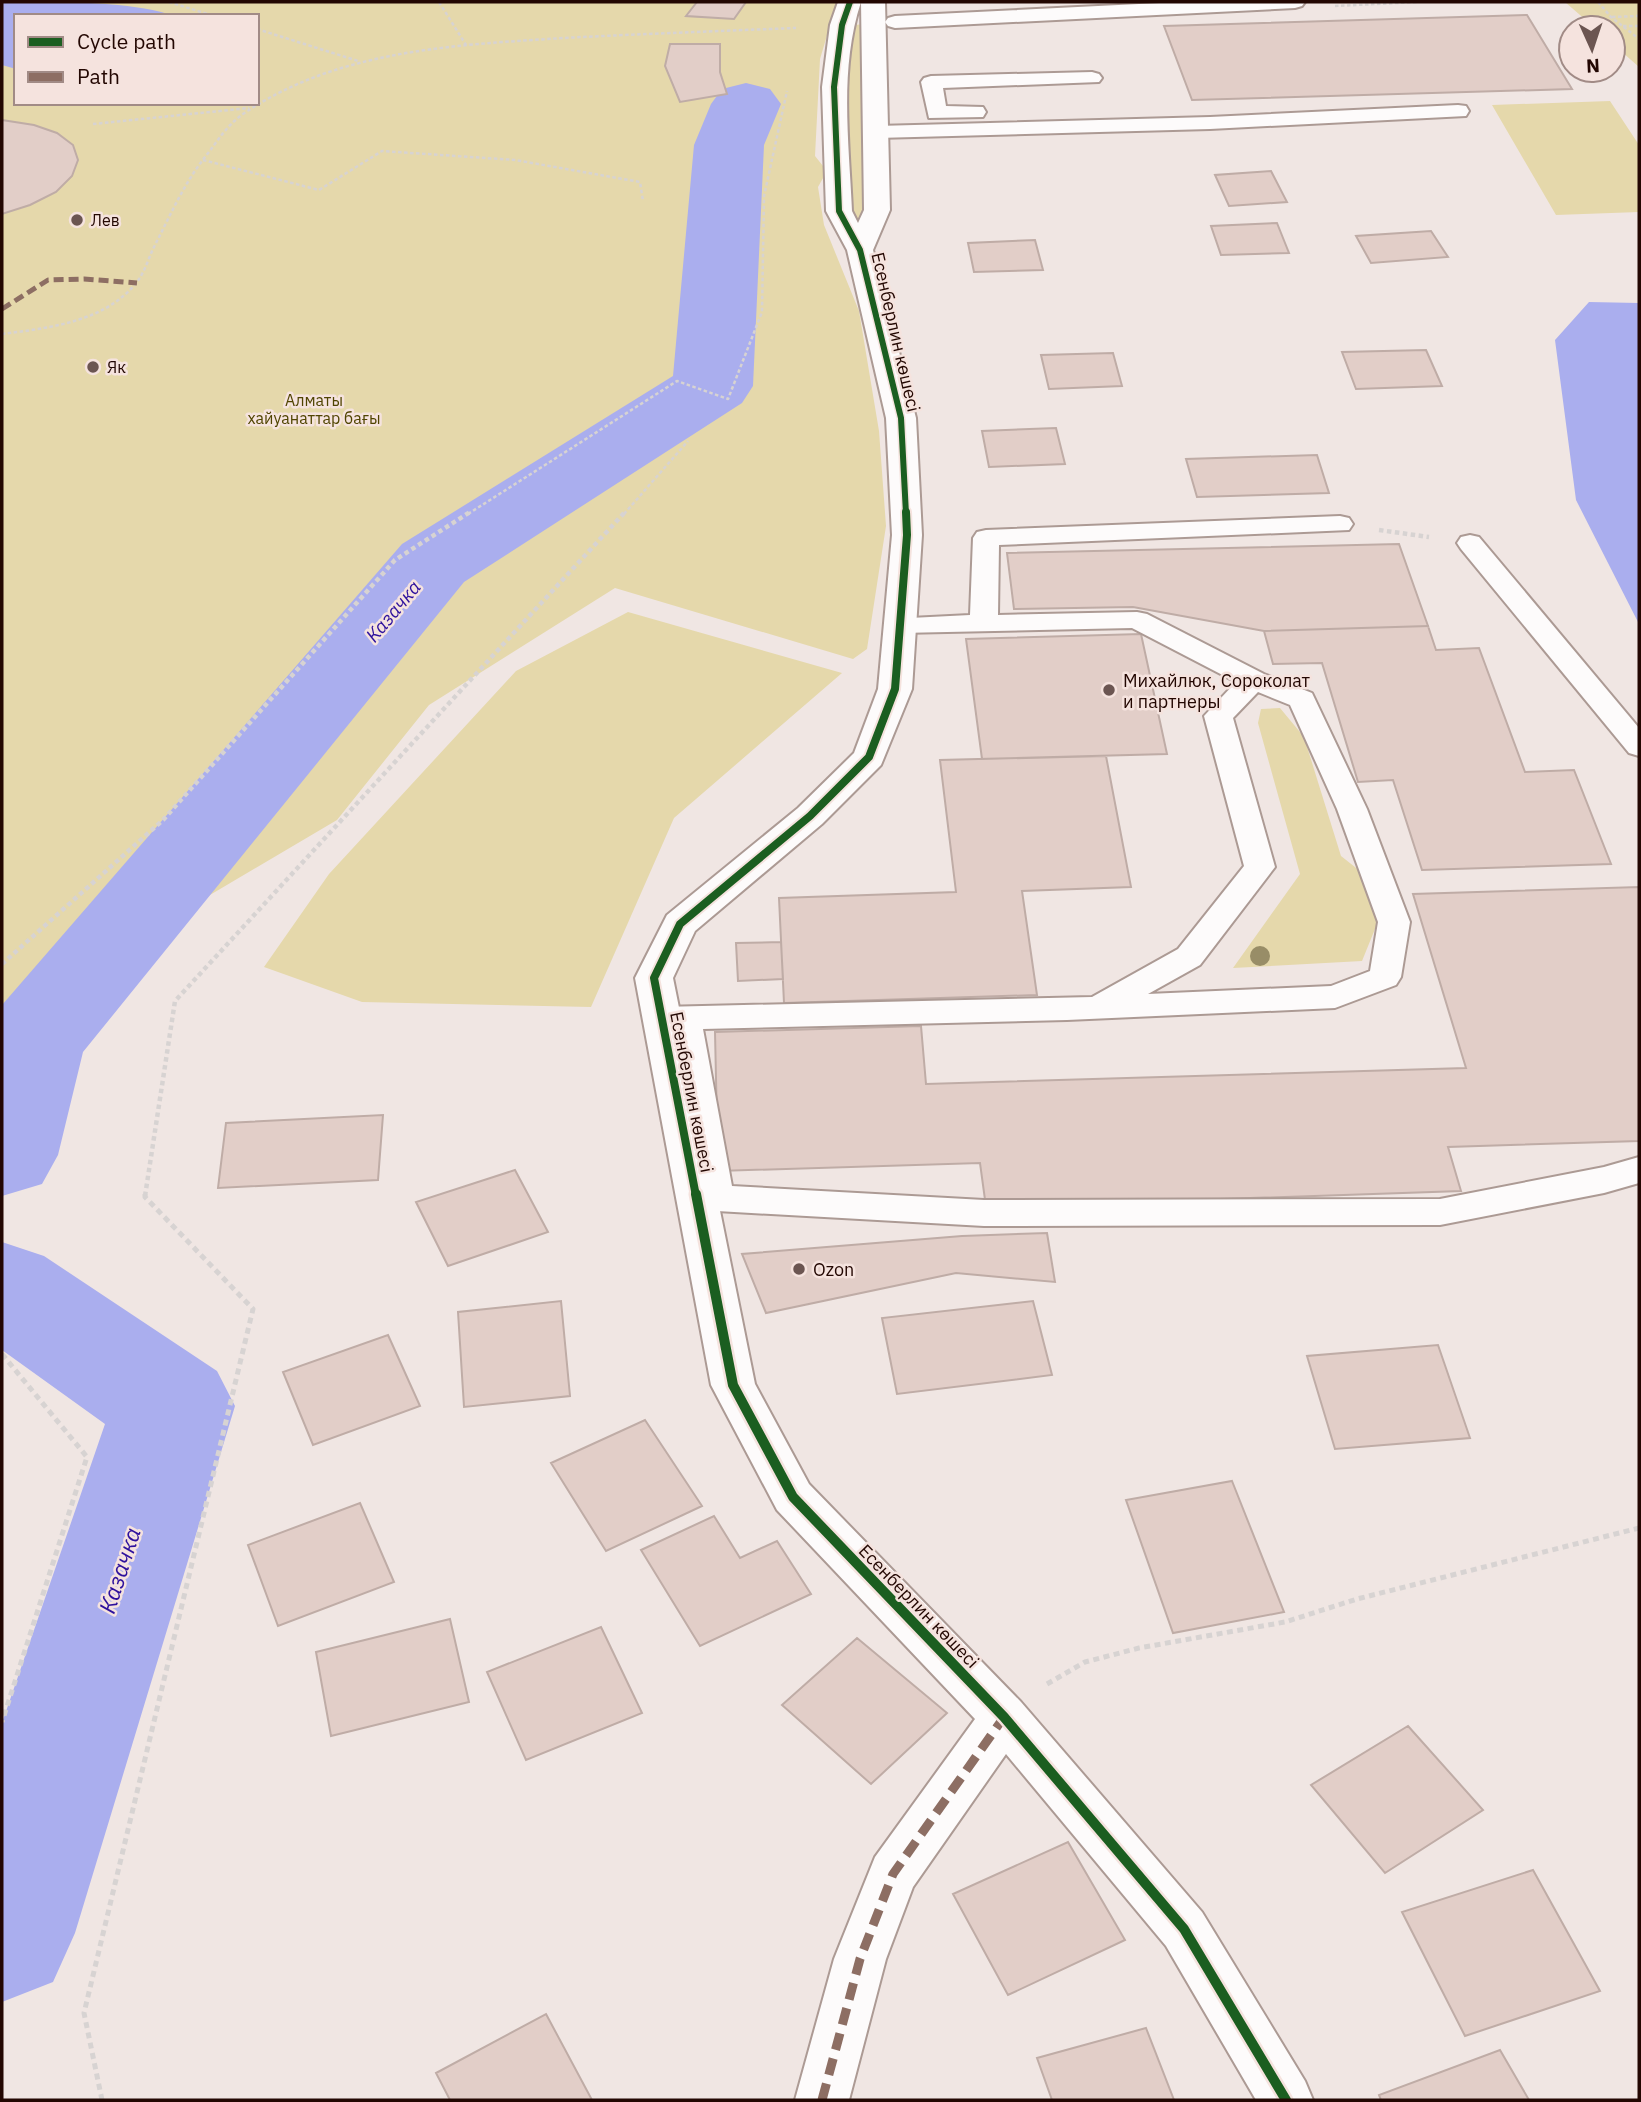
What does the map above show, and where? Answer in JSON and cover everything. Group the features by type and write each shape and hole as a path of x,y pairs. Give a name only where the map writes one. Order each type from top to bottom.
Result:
{"street":[{"name":"Есенберлин көшесі","path":"850,2 842,25 834,87 839,211 860,250 901,418 907,536 895,689 869,757 810,816 680,924 654,978 673,1018 733,1385 793,1497 1004,1717 1184,1930 1286,2100"},
{"name":"Есенберлин көшесі","path":"860,250 877,210 873,2"},
{"path":"822,2100 859,1959 893,1874 1004,1717"}],"lane":[{"path":"895,22 1295,2"},
{"path":"939,122 930,82 1092,78"},
{"path":"877,132 939,122 1100,108"},
{"path":"939,122 1210,123 1458,111"},
{"path":"984,623 986,538 1340,524"},
{"path":"1470,543 1639,747"},
{"path":"900,625 1137,620 1254,680 1301,699 1352,809 1394,922 1385,977 1335,996 1100,1007 673,1018 717,1198 984,1213 1440,1212 1604,1180 1639,1170"},
{"path":"1100,1007 1189,957 1260,867 1217,716 1254,680"}],"path":[{"path":"169,2 208,14"},
{"path":"439,2 466,45"},
{"path":"2,334 75,321 112,305 137,283 194,173 225,131 242,114 293,86 381,55 466,45 660,32 797,28"},
{"path":"259,30 359,61"},
{"path":"2,964 163,820 395,559 677,381 728,399 762,312 764,197 788,88"},
{"path":"93,124 254,108"},
{"path":"203,160 319,190 382,151 516,160 640,182 643,201"},
{"path":"102,2100 84,2013 253,1308 145,1197 175,1001 657,478 688,441"},
{"path":"1340,524 1470,543"},
{"path":"2,1354 87,1457 2,1723"},
{"path":"1004,1717 1057,1676 1085,1662 1139,1648 1285,1622 1357,1599 1639,1528"}],"green space":[{"name":"Алматы хайуанаттар бағы","path":"2,2 837,2 820,59 815,156 827,171 818,187 824,225 859,311 879,431 886,526 867,649 853,659 615,588 429,705 337,820 122,947 49,960 2,1011"},
{"path":"1565,2 1639,2 1639,67 1627,56 1627,14 1579,14"},
{"path":"867,24 866,208 858,229 851,208 847,58 853,25"},
{"path":"1610,101 1639,145 1639,212 1556,215 1492,105"},
{"path":"628,612 842,673 674,818 591,1007 362,1002 264,967 329,874 516,671"},
{"path":"1280,708 1304,737 1341,856 1360,871 1377,924 1362,961 1233,968 1300,874 1258,723 1261,709"}],"water":[{"path":"2,2 114,5 167,14 14,14 14,68 2,65"},
{"path":"1589,302 1639,303 1639,624 1576,500 1555,340"}],"building":[{"path":"697,2 746,2 734,19 686,16"},
{"path":"1527,15 1557,64 1557,84 1569,84 1572,89 1192,100 1164,26"},
{"path":"670,44 720,44 720,72 727,94 680,102 665,66"},
{"path":"2,120 34,125 57,133 73,145 78,160 72,176 56,192 30,205 2,214"},
{"path":"1271,171 1287,202 1229,206 1215,175"},
{"path":"1277,223 1289,253 1221,255 1211,226"},
{"path":"1431,231 1448,257 1371,263 1356,236"},
{"path":"1035,240 1043,270 974,272 968,243"},
{"path":"1426,350 1442,386 1356,389 1342,352"},
{"path":"1113,353 1122,386 1049,389 1041,355"},
{"path":"1056,428 1065,464 989,467 982,431"},
{"path":"1317,455 1329,493 1197,497 1186,459"},
{"path":"1399,544 1428,626 1264,631 1133,607 1014,609 1007,553"},
{"path":"1428,626 1436,650 1479,648 1525,772 1574,770 1611,864 1422,870 1393,780 1358,782 1322,663 1273,664 1264,631"},
{"path":"1141,634 1167,754 982,759 966,639"},
{"path":"1106,756 1131,887 1022,891 1037,995 784,1003 779,898 956,892 940,760"},
{"path":"1639,887 1639,1141 1448,1147 1461,1191 986,1207 980,1163 718,1171 715,1032 921,1026 926,1084 1466,1068 1413,894"},
{"path":"781,942 783,979 738,981 736,943"},
{"path":"383,1115 378,1180 218,1188 226,1123"},
{"path":"515,1170 548,1232 448,1266 416,1202"},
{"path":"1047,1233 1055,1282 956,1273 766,1313 742,1254 962,1236"},
{"path":"561,1301 570,1396 464,1407 458,1312"},
{"path":"1033,1301 1052,1375 897,1394 882,1318"},
{"path":"388,1335 420,1406 313,1445 283,1372"},
{"path":"1438,1345 1470,1438 1335,1449 1307,1356"},
{"path":"645,1420 702,1506 606,1551 551,1463"},
{"path":"1232,1481 1284,1612 1173,1633 1126,1500"},
{"path":"360,1503 394,1582 278,1626 248,1545"},
{"path":"714,1516 740,1558 777,1541 811,1594 700,1646 641,1550"},
{"path":"450,1619 469,1702 331,1736 316,1652"},
{"path":"601,1627 642,1713 526,1760 487,1672"},
{"path":"857,1638 947,1713 871,1784 782,1705"},
{"path":"1408,1726 1483,1810 1385,1873 1311,1785"},
{"path":"1068,1842 1125,1940 1008,1995 953,1894"},
{"path":"1533,1870 1600,1991 1465,2036 1402,1912"},
{"path":"546,2014 592,2100 450,2100 436,2073"},
{"path":"1146,2028 1174,2100 1052,2100 1037,2058"},
{"path":"1500,2050 1529,2100 1381,2100 1379,2095"}],"waterway":[{"name":"Казачка","path":"2,1155 32,1041 433,563 713,386 729,145 746,104"},
{"name":"Казачка","path":"2,1288 173,1406 2,1933"}],"marked path":[{"path":"2,309 48,280 84,279 137,283"},
{"path":"822,2100 860,1959 893,1874 1004,1717"}],"cycle path":[{"path":"850,2 842,25 834,87 839,211 860,250 901,418 907,535 895,689 869,757 810,816 680,924 654,978 733,1385 793,1497 1004,1717 1184,1929 1286,2100"}],"place":[{"name":"Лев","path":"77,220"},
{"name":"Як","path":"93,367"},
{"name":"Михайлюк, Сороколат и партнеры","path":"1109,690"},
{"name":"Ozon","path":"799,1269"}]}
